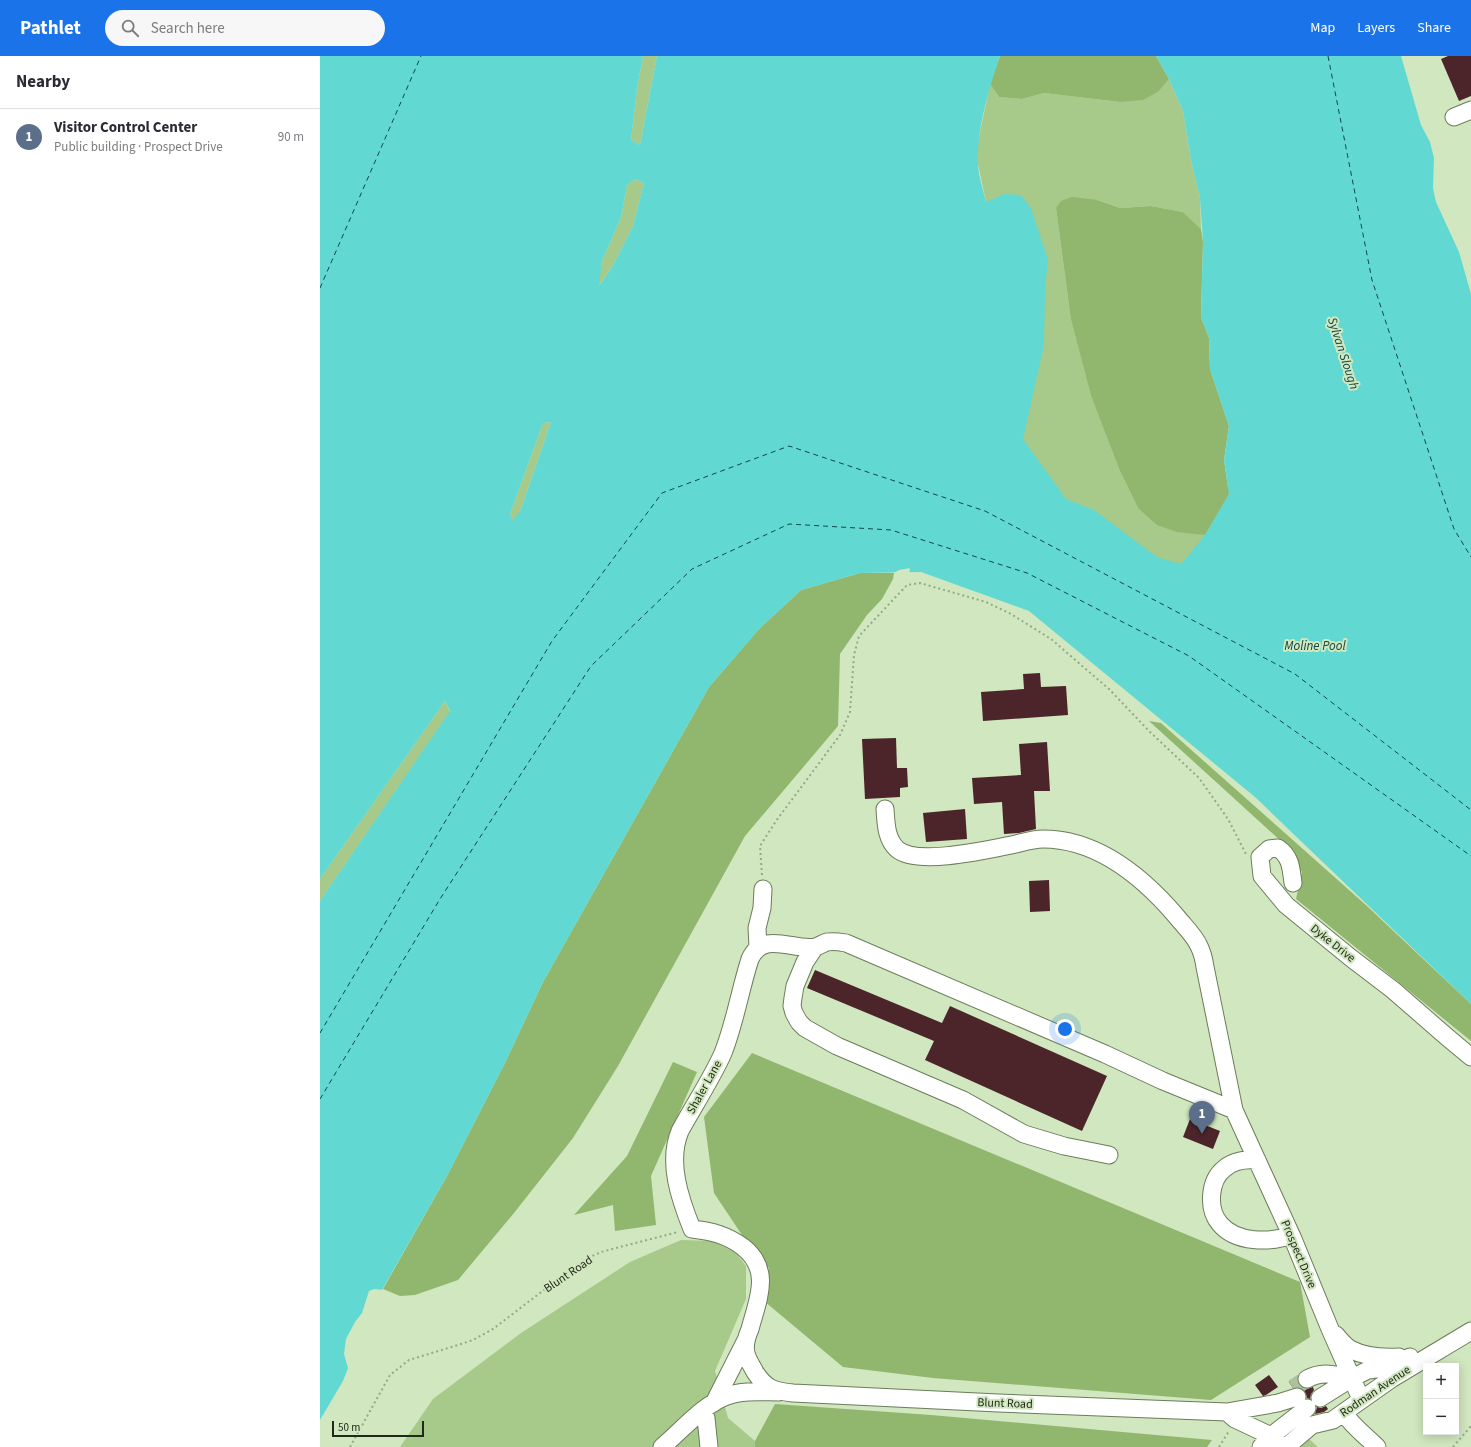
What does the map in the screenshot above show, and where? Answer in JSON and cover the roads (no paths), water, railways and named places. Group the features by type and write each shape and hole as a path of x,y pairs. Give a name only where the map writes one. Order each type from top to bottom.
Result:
{"street":[{"path":"1454,117 1471,110"},
{"name":"Prospect Drive","path":"885,810 888,836 897,850 906,855 916,857 971,853 1041,839 1069,842 1100,852 1136,876 1162,899 1193,935 1200,948 1206,966 1234,1110 1291,1236 1361,1399"},
{"name":"Dyke Drive","path":"1293,883 1290,862 1285,852 1278,848 1269,849 1260,857 1262,876 1286,905 1339,949 1393,990 1471,1057"},
{"path":"763,889 762,908 757,928 758,947 783,943 815,947 828,942 846,943 1098,1051 1163,1081 1234,1110"},
{"name":"Shaler Lane","path":"692,1229 676,1180 676,1142 687,1117 722,1053 739,1003 752,953 758,947"},
{"path":"815,947 805,962 795,986 792,1006 799,1022 805,1028 837,1046 963,1100 980,1111 1024,1134 1064,1146 1109,1155"},
{"path":"1257,1160 1245,1159 1225,1167 1219,1174 1215,1181 1212,1194 1214,1213 1219,1223 1229,1232 1240,1237 1279,1240 1291,1236"},
{"name":"Blunt Road","path":"692,1229 705,1230 734,1240 748,1251 759,1266 760,1289 746,1340 708,1407"},
{"path":"1330,1329 1349,1348 1372,1356 1401,1357 1420,1352"},
{"name":"Rodman Avenue","path":"1305,1394 1352,1378 1368,1370 1393,1365 1440,1342 1468,1333"},
{"name":"Rodman Avenue","path":"1286,1447 1312,1425 1333,1420 1391,1379 1468,1333"},
{"name":"Blunt Road","path":"746,1340 746,1352 758,1376 771,1389 784,1392"},
{"name":"Blunt Road","path":"708,1407 727,1396 734,1394 784,1392 998,1403 1235,1418 1263,1406 1278,1403 1305,1394 1315,1375 1324,1373 1352,1378"},
{"path":"1266,1441 1305,1394"},
{"path":"662,1447 708,1407"},
{"path":"708,1407 706,1418 708,1447"},
{"path":"1344,1413 1351,1424 1361,1431 1377,1447"},
{"path":"1235,1418 1249,1433 1251,1447"},
{"name":"Blunt Road","path":"1235,1418 1266,1441 1286,1447"}],"water":[{"path":"320,56 643,56 637,88 631,140 640,145 657,56 1000,56 988,95 979,136 978,162 981,182 986,202 1004,194 1021,195 1031,208 1048,260 1045,289 1044,345 1023,439 1066,499 1094,510 1157,557 1181,564 1205,535 1229,494 1224,460 1229,426 1210,369 1209,338 1201,317 1203,242 1200,198 1191,160 1183,111 1169,79 1156,56 1401,56 1421,125 1430,142 1434,158 1433,188 1436,202 1459,252 1471,294 1471,1004 1255,797 1029,611 921,572 860,573 801,590 759,629 709,687 543,982 504,1065 448,1174 349,1348 353,1365 342,1390 320,1421 320,901 450,711 445,701 320,879","holes":["635,179 644,183 633,226 612,267 599,286 602,261 621,217 627,185","551,422 521,509 513,521 510,514 543,423"]}],"tunnel":[{"path":"1293,1388 1307,1379"}],"place":[{"name":"Visitor Control Center","path":"1202,1134"}],"water label":[{"name":"Sylvan Slough","path":"1344,353"},
{"name":"Moline Pool","path":"1315,645"}]}
